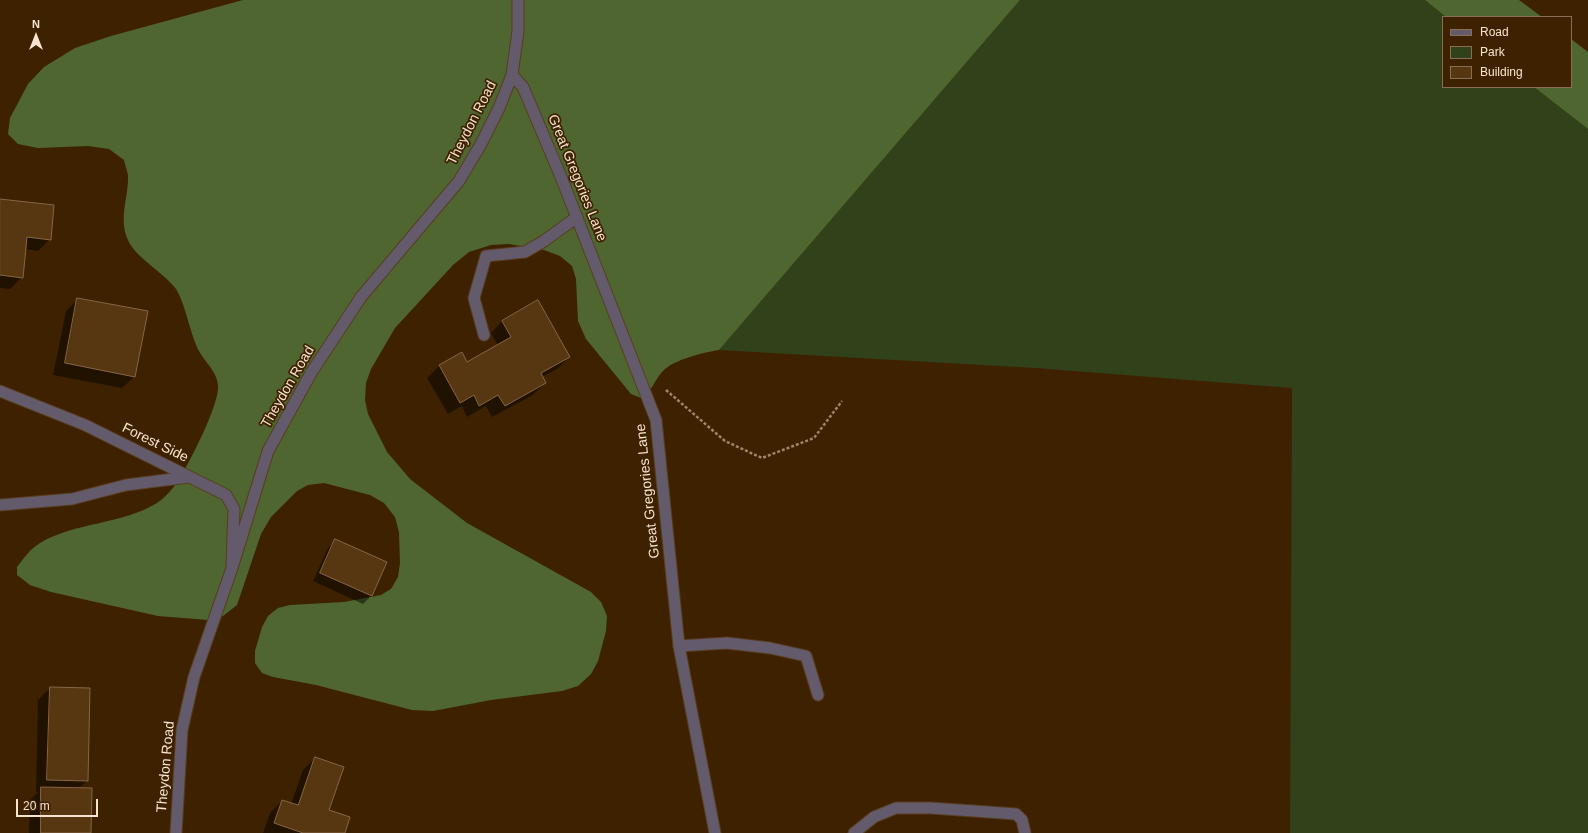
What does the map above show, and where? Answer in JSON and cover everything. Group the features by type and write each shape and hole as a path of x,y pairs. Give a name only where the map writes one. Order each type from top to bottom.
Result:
{"street":[{"name":"Theydon Road","path":"176,833 182,730 194,677 232,568 268,451 311,373 361,297 459,181 499,108 512,75 518,31 518,0"},
{"name":"Great Gregories Lane","path":"512,75 523,87 577,217 656,420 679,646 715,833"},
{"path":"484,335 474,298 486,256 526,252 577,217"},
{"name":"Forest Side","path":"0,391 84,425 226,495 234,509 232,568"},
{"path":"0,505 72,498 126,485 190,477"},
{"path":"679,646 727,643 770,648 806,656 818,695"},
{"path":"854,833 874,817 896,808 930,808 1016,814 1022,820 1025,833"}],"path":[{"path":"662,387 725,441 762,458 814,438 842,401"}],"green space":[{"path":"243,0 1020,0 719,350 689,357 674,363 660,374 648,393 641,398 631,394 586,339 578,321 576,279 572,266 560,256 544,250 509,244 491,245 469,252 453,265 395,328 371,369 366,383 365,400 368,414 387,452 410,479 467,523 591,592 601,602 607,616 606,631 598,661 591,674 578,686 562,691 491,700 433,711 412,710 316,685 273,677 262,673 255,663 255,651 262,627 268,616 278,608 290,605 344,602 381,595 391,589 398,577 400,563 399,532 395,517 384,503 370,495 324,483 308,485 297,491 271,517 261,534 237,605 223,616 208,620 158,616 51,592 30,585 17,575 17,567 36,545 68,531 128,516 157,503 165,496 180,478 200,440 215,403 218,393 218,385 213,371 199,351 183,303 176,289 137,252 128,240 125,232 124,216 128,175 124,160 109,149 88,146 38,148 18,144 8,134 10,118 28,84 44,67 75,48 111,36"},
{"path":"1020,0 1425,0 1445,16 1442,16 1442,88 1535,88 1588,129 1588,833 1290,833 1292,388 1035,368 719,350"},
{"path":"1425,0 1519,0 1541,16 1445,16"},
{"path":"1572,40 1588,52 1588,129 1535,88 1572,88"}],"building":[{"path":"0,199 54,205 51,240 27,237 23,278 0,275"},
{"path":"77,298 148,311 135,377 65,363"},
{"path":"538,300 570,357 541,373 546,383 505,406 498,395 479,406 474,395 460,403 439,365 462,352 467,362 511,337 502,321"},
{"path":"335,539 387,562 372,596 320,573"},
{"path":"50,687 90,688 88,781 47,780"},
{"path":"315,757 344,767 329,810 350,817 345,833 303,833 274,823 282,800 298,805"},
{"path":"41,787 92,788 91,833 41,833"}]}
